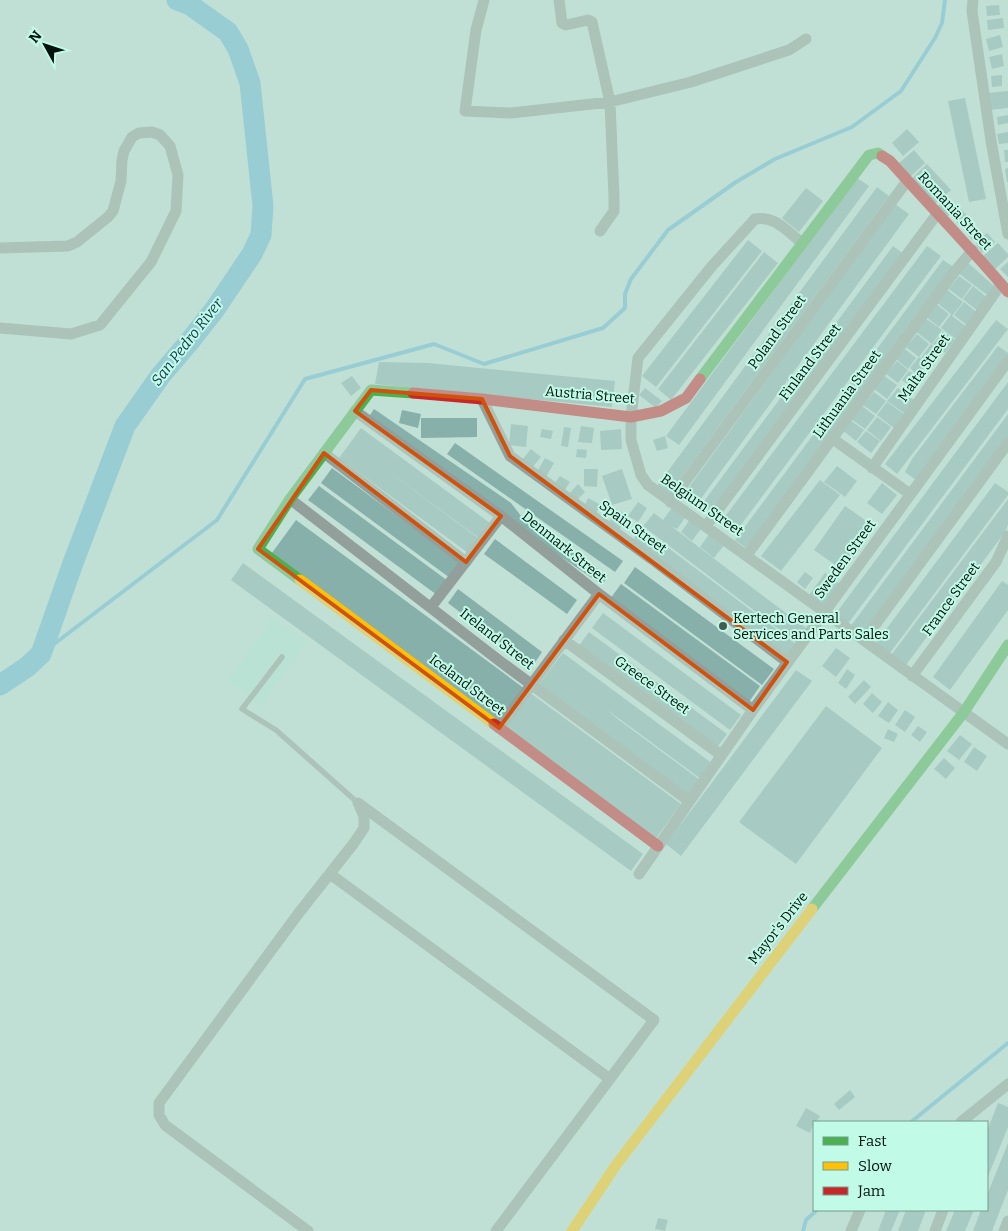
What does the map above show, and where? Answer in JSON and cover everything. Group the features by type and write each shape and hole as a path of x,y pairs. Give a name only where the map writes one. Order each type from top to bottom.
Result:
{"street":[{"path":"484,0 476,30 465,111 511,113 610,102 691,82 789,50 806,39"},
{"path":"559,0 562,23 566,25 588,20 592,22 610,102 614,211 600,231"},
{"path":"973,0 972,11 991,141 1008,234"},
{"path":"0,248 68,246 77,242 113,211 121,181 124,151 132,137 138,133 152,132 160,135 170,146 178,175 176,210 151,262 100,325 71,334 0,328"},
{"name":"Romania Street","path":"878,153 890,161 937,214 973,250 1005,288"},
{"name":"Austria Street","path":"258,549 290,498 371,390 482,400 630,417 661,411 686,398 860,165 869,155 878,153"},
{"name":"Poland Street","path":"670,502 907,180"},
{"name":"Finland Street","path":"706,526 937,214"},
{"name":"Belgium Street","path":"802,243 765,217 754,219 712,266 638,358 630,417 631,440 641,475 648,486 747,555 1008,744"},
{"name":"Lithuania Street","path":"747,555 955,271 973,250"},
{"name":"Malta Street","path":"872,468 1005,288"},
{"name":"Sweden Street","path":"639,874 753,710 1008,361"},
{"name":"Spain Street","path":"482,400 510,456 652,559 788,662"},
{"name":"Denmark Street","path":"355,411 501,516 599,594 753,710"},
{"path":"833,439 910,494"},
{"path":"864,640 1004,457 1008,443"},
{"path":"324,453 466,562"},
{"name":"Ireland Street","path":"290,498 531,684 688,801"},
{"path":"431,607 501,516"},
{"name":"France Street","path":"912,676 996,562 1008,536"},
{"name":"Iceland Street","path":"258,549 658,846"},
{"path":"499,728 599,594"},
{"name":"Greece Street","path":"564,640 721,755"},
{"name":"Mayor's Drive","path":"572,1231 616,1165 964,712 1008,645"},
{"path":"308,1231 165,1125 159,1115 160,1103 298,914 364,828 364,816 358,803"},
{"path":"358,803 654,1020 496,1231"},
{"path":"330,874 610,1079"},
{"path":"962,1121 1008,1084"},
{"path":"851,1231 860,1211"},
{"path":"936,1231 943,1211"},
{"path":"1004,1231 1008,1221"}],"lane":[{"path":"282,657 242,708 276,730 358,803"}],"highlighted area":[{"path":"371,390 482,399 510,456 787,662 753,710 599,594 499,728 258,549 324,453 466,562 501,516 355,411"}],"shaded area":[{"path":"273,617 307,642 261,706 227,681"}],"building":[{"path":"999,5 1000,15 987,16 986,6"},
{"path":"1003,18 1004,28 988,30 987,20"},
{"path":"1000,35 1003,47 989,51 986,39"},
{"path":"1002,54 1004,66 992,69 989,57"},
{"path":"1002,75 1002,86 992,87 991,76"},
{"path":"1008,91 1008,108 990,110 988,93"},
{"path":"965,98 986,199 969,202 948,101"},
{"path":"1008,115 1008,123 998,125 997,117"},
{"path":"907,129 919,142 903,156 892,143"},
{"path":"1008,132 1008,143 999,144 997,134"},
{"path":"914,150 925,163 910,177 898,164"},
{"path":"1004,150 1008,150 1008,162 1005,162"},
{"path":"927,164 951,190 935,204 912,178"},
{"path":"1008,168 1008,182 1007,182 1005,169"},
{"path":"857,178 869,186 679,445 666,436"},
{"path":"877,187 889,196 669,494 657,486"},
{"path":"806,188 823,201 799,232 782,218"},
{"path":"944,201 953,212 947,217 938,206"},
{"path":"895,204 909,214 697,504 684,494"},
{"path":"961,209 971,220 962,228 952,217"},
{"path":"972,223 981,234 973,241 964,230"},
{"path":"987,233 995,242 982,253 976,243"},
{"path":"748,240 762,251 656,387 642,376"},
{"path":"998,243 1008,254 1008,257 994,270 982,257"},
{"path":"893,246 904,254 713,512 702,504"},
{"path":"927,246 941,256 738,529 724,518"},
{"path":"764,252 778,263 671,400 658,389"},
{"path":"943,260 955,268 746,548 735,540"},
{"path":"967,262 993,285 990,297 958,273"},
{"path":"1008,262 1008,277 1000,269"},
{"path":"959,276 972,285 962,299 949,289"},
{"path":"973,286 989,299 979,312 963,299"},
{"path":"946,289 963,302 952,316 967,327 957,340 941,328 951,314 936,302"},
{"path":"964,302 978,313 968,326 954,315"},
{"path":"936,304 949,314 939,327 926,317"},
{"path":"925,318 942,330 932,344 915,331"},
{"path":"996,320 1008,329 897,474 885,464"},
{"path":"943,331 955,340 945,353 933,344"},
{"path":"917,334 929,344 919,357 906,347"},
{"path":"931,344 942,352 932,366 921,358"},
{"path":"998,346 1008,353 1008,358 917,481 905,472 912,459"},
{"path":"905,349 916,358 908,369 896,359"},
{"path":"919,357 927,364 917,375 910,368"},
{"path":"897,361 908,370 898,383 886,374"},
{"path":"379,362 428,363 615,381 612,407 375,384"},
{"path":"909,371 918,377 911,387 902,380"},
{"path":"883,375 897,385 887,399 873,388"},
{"path":"352,376 361,388 351,396 341,383"},
{"path":"1008,382 1008,409 847,625 834,616"},
{"path":"645,388 662,401 656,408 639,395"},
{"path":"898,388 914,400 904,413 887,401"},
{"path":"874,392 886,401 876,414 863,405"},
{"path":"887,402 904,414 894,428 877,415"},
{"path":"861,405 875,416 865,429 851,419"},
{"path":"374,409 511,503 521,516 608,576 602,585 515,525 368,418"},
{"path":"402,410 421,414 418,428 399,423"},
{"path":"1008,414 1008,442 863,637 850,627"},
{"path":"877,417 891,427 881,441 867,430"},
{"path":"421,418 477,418 477,437 421,438"},
{"path":"850,420 864,430 856,441 842,430"},
{"path":"511,424 528,426 526,447 509,445"},
{"path":"581,426 594,428 592,443 578,442"},
{"path":"564,427 571,428 568,447 561,446"},
{"path":"361,428 490,523 479,538 374,461 478,538 468,553 339,458"},
{"path":"542,429 553,431 551,439 540,437"},
{"path":"621,429 622,449 601,450 600,431"},
{"path":"866,431 880,441 871,453 857,442"},
{"path":"665,436 668,448 657,451 653,440"},
{"path":"455,443 623,561 615,572 447,454"},
{"path":"531,449 541,457 531,469 521,461"},
{"path":"577,449 587,450 586,458 576,457"},
{"path":"545,458 554,463 546,477 537,472"},
{"path":"837,466 857,481 845,497 824,482"},
{"path":"332,468 461,563 450,578 321,483"},
{"path":"584,469 598,469 597,487 584,486"},
{"path":"622,469 632,499 612,505 602,476"},
{"path":"560,476 570,482 564,491 554,484"},
{"path":"820,480 840,495 781,571 761,556"},
{"path":"882,483 897,495 882,514 867,503"},
{"path":"995,483 1008,492 1008,495 884,661 870,651"},
{"path":"578,484 585,492 577,500 570,493"},
{"path":"319,486 448,581 437,595 308,500"},
{"path":"588,498 601,505 596,513 584,507"},
{"path":"1008,499 1008,525 1005,532 900,673 886,662"},
{"path":"638,502 647,508 638,522 628,516"},
{"path":"674,505 687,515 677,529 671,526 807,629 797,643 643,526 654,513 663,520"},
{"path":"845,506 875,527 844,571 814,550"},
{"path":"616,509 627,515 618,532 607,526"},
{"path":"691,518 703,526 692,541 681,532"},
{"path":"296,520 681,804 654,841 269,557"},
{"path":"642,528 796,644 786,657 632,541"},
{"path":"710,533 725,544 714,558 700,547"},
{"path":"495,539 577,600 567,614 484,554"},
{"path":"243,563 643,854 631,871 231,580"},
{"path":"635,567 774,669 762,685 624,583"},
{"path":"805,572 813,578 805,589 797,582"},
{"path":"825,573 840,584 824,606 809,595"},
{"path":"1002,581 1008,585 1008,610 950,690 933,677"},
{"path":"621,584 760,686 749,702 610,599"},
{"path":"458,589 542,652 532,667 448,603"},
{"path":"603,613 741,715 730,730 592,628"},
{"path":"589,632 727,734 716,749 578,647"},
{"path":"836,648 850,658 836,677 822,666"},
{"path":"563,653 713,764 701,779 606,709 700,780 689,796 539,684"},
{"path":"847,669 855,675 846,689 838,683"},
{"path":"796,670 812,681 681,856 666,844"},
{"path":"864,680 871,687 855,704 848,697"},
{"path":"872,693 882,702 873,713 863,704"},
{"path":"888,702 898,710 889,723 878,716"},
{"path":"826,706 882,748 796,864 739,822"},
{"path":"905,710 915,717 905,732 895,725"},
{"path":"918,726 927,732 920,742 911,735"},
{"path":"888,729 898,734 894,742 884,738"},
{"path":"960,735 972,744 959,760 947,751"},
{"path":"974,747 987,756 977,771 964,762"},
{"path":"944,758 955,768 946,779 934,769"},
{"path":"850,1090 855,1097 839,1110 834,1104"},
{"path":"998,1103 1008,1107 1008,1127 988,1177 988,1128"},
{"path":"806,1108 820,1116 817,1121 813,1121 810,1133 796,1126"},
{"path":"1008,1143 1008,1190 992,1231 973,1231 981,1211 988,1211 988,1193"},
{"path":"886,1211 900,1211 891,1231 878,1231"},
{"path":"906,1211 926,1211 918,1231 898,1231"},
{"path":"955,1211 974,1211 965,1231 946,1231"},
{"path":"658,1218 668,1220 665,1231 655,1229"}],"waterway":[{"name":"San Pedro River","path":"0,685 27,667 41,654 125,426 161,375 215,309 252,254 261,235 263,206 250,83 238,49 228,32 190,5 177,0"},
{"path":"41,654 217,520 305,379 434,344 484,364 603,328 625,308 625,294 631,279 668,230 736,182 775,159 852,127 901,91 935,38 942,23 945,0"},
{"path":"912,1121 1008,1043"},
{"path":"803,1231 806,1220 816,1211"}],"traffic: fast":[{"path":"700,379 869,155 878,153 882,156"},
{"path":"300,580 258,549 290,499 371,390 413,393"},
{"path":"812,909 964,712 1008,645"}],"traffic: slow":[{"path":"300,580 494,724"},
{"path":"572,1231 616,1165 812,909"}],"traffic: jam":[{"path":"882,156 890,161 1008,292"},
{"path":"413,393 482,399 631,417 661,411 686,398 700,379"},
{"path":"494,724 658,846"}],"place":[{"name":"Kertech General Services and Parts Sales","path":"723,626"}]}
